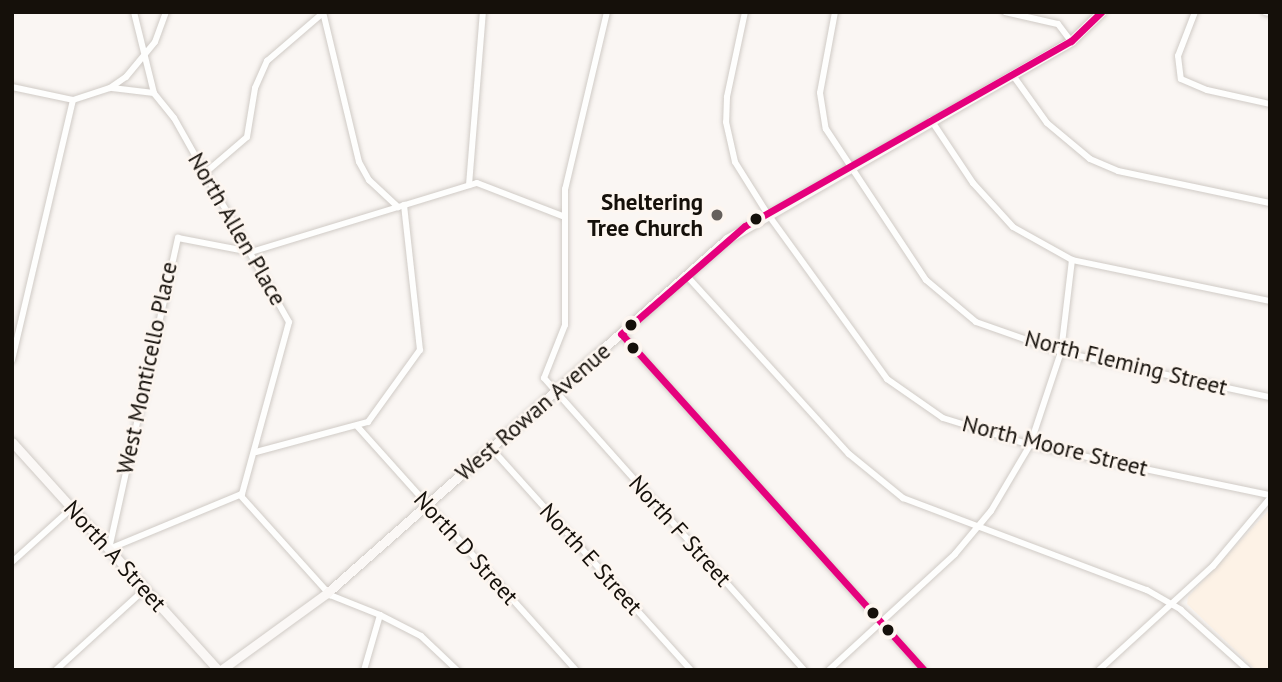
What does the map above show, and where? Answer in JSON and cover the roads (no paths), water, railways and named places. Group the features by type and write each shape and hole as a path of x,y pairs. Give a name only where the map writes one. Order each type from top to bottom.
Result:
{"street":[{"name":"North Allen Place","path":"134,12 154,93 174,118 289,322 256,452 241,494"},
{"path":"110,89 146,56 166,12"},
{"path":"205,173 247,137 256,89 267,61 289,37 323,12 359,162 369,180 401,206 420,348 370,420 357,426 256,452"},
{"path":"483,12 469,185 481,183 565,217"},
{"path":"555,392 544,374 565,325 565,189 607,12"},
{"name":"North Moore Street","path":"745,12 726,121 735,162 767,213 887,379 943,418 1030,445 1270,497"},
{"name":"North Fleming Street","path":"835,12 821,78 821,111 830,137 926,280 976,323 1061,352 1270,397"},
{"path":"1005,12 1058,24 1071,41"},
{"name":"West Rowan Avenue","path":"219,670 327,593 727,239 767,213 1071,41 1101,12"},
{"path":"1195,12 1178,56 1181,79 1207,90 1270,104"},
{"path":"1012,74 1046,123 1090,159 1118,171 1270,203"},
{"path":"12,87 73,100 110,89 154,93"},
{"path":"12,360 73,100"},
{"path":"931,120 973,183 1013,228 1072,260 1270,301"},
{"name":"West Monticello Place","path":"109,549 175,242 185,237 251,252 469,185"},
{"path":"829,670 978,528 1030,445 1061,352 1072,260"},
{"path":"687,275 849,454 903,498 978,528 1122,578 1171,605 1246,669"},
{"path":"621,334 923,670"},
{"name":"North F Street","path":"555,392 804,670"},
{"name":"North D Street","path":"357,426 576,670"},
{"name":"North A Street","path":"12,442 219,670"},
{"name":"North E Street","path":"491,448 691,670"},
{"path":"109,549 241,494 327,593 421,636 457,670"},
{"path":"1099,670 1213,566 1270,497"},
{"path":"12,562 72,508"},
{"path":"56,670 145,589"},
{"path":"364,670 380,615"}],"place":[{"name":"Sheltering Tree Church","path":"717,215"}]}
